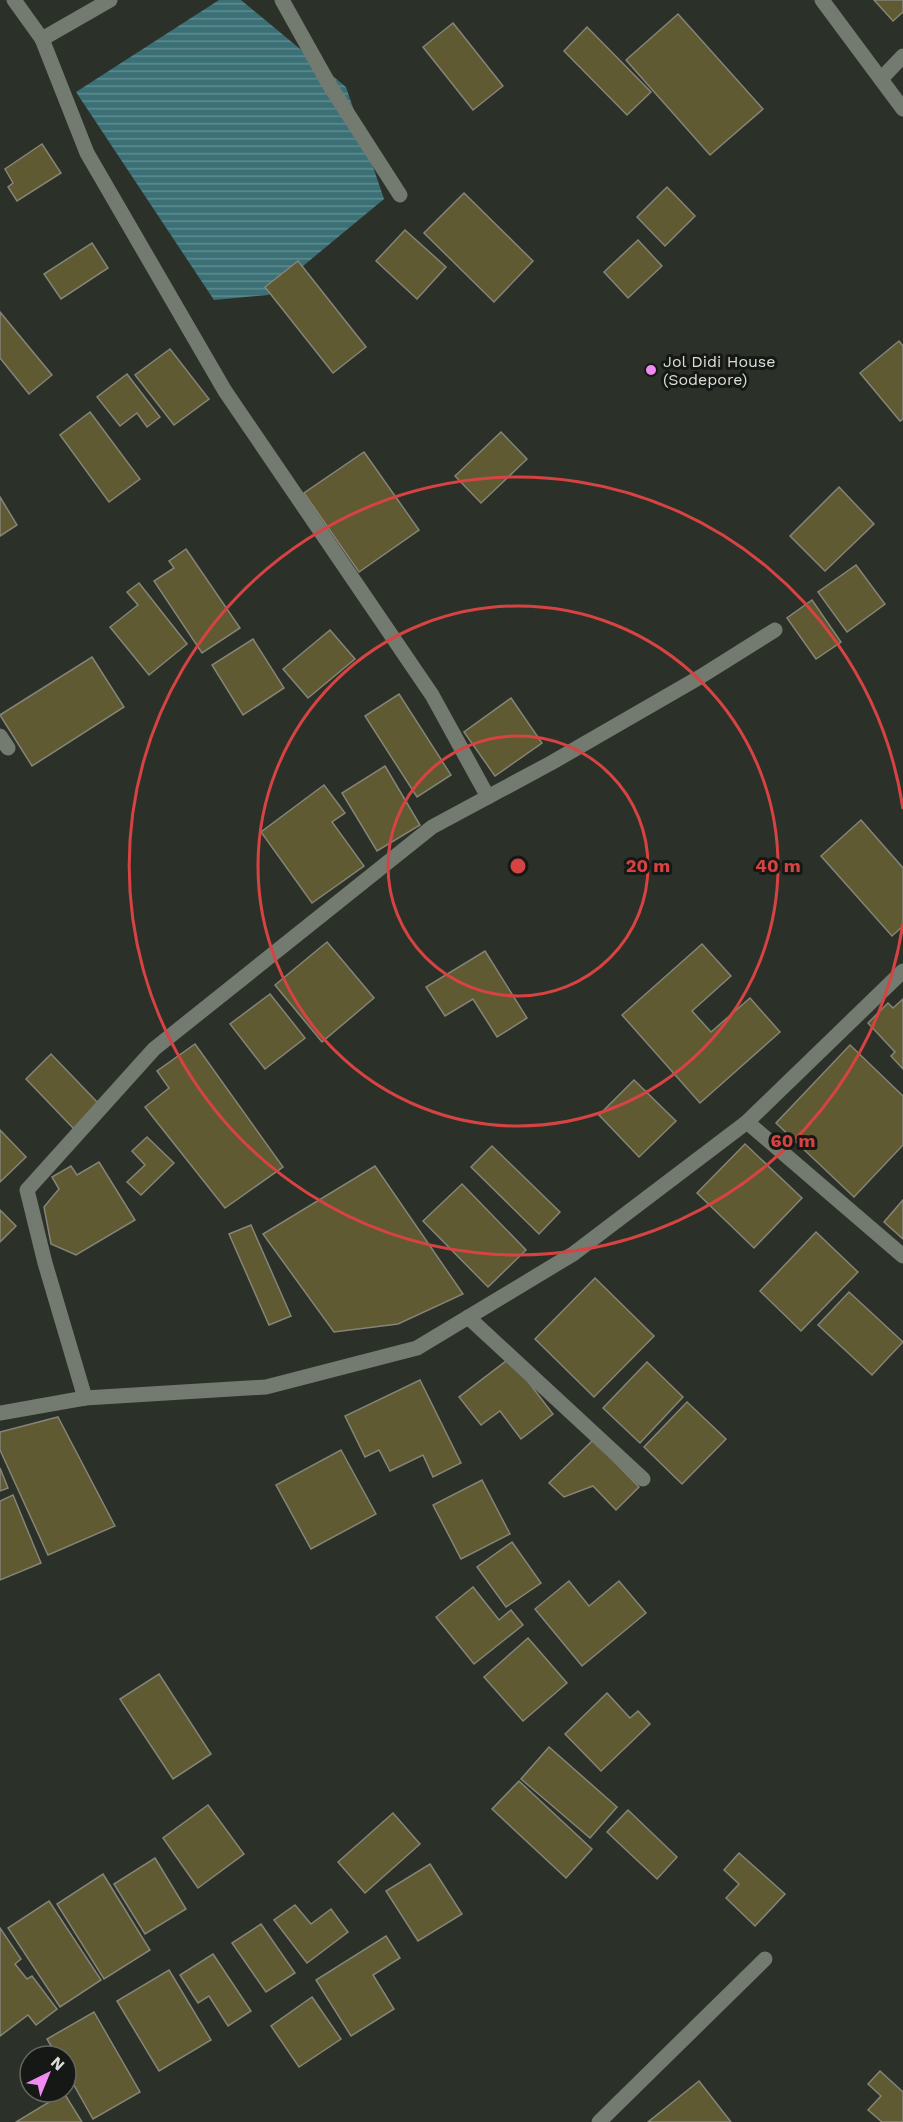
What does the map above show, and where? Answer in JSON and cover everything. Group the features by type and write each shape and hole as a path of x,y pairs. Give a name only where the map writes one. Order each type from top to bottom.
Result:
{"street":[{"path":"14,0 42,39 87,153 225,391 432,695 488,797"},
{"path":"42,39 110,0"},
{"path":"282,0 330,86 399,195"},
{"path":"822,0 903,109"},
{"path":"881,79 903,56"},
{"path":"85,1398 45,1263 27,1190 154,1049 432,827 700,677 775,630"},
{"path":"0,1413 85,1398 267,1387 417,1348 573,1254 747,1122 903,971"},
{"path":"747,1122 903,1256"},
{"path":"468,1317 643,1479"},
{"path":"599,2122 765,1959"}],"water":[{"path":"219,0 241,0 346,87 384,199 268,295 214,300 76,92"}],"building":[{"path":"874,0 903,0 903,12 893,21"},
{"path":"678,14 763,109 710,155 626,60"},
{"path":"453,23 503,86 473,110 423,47"},
{"path":"587,27 651,92 627,115 564,51"},
{"path":"42,144 61,173 17,201 8,187 13,183 5,169"},
{"path":"667,187 695,216 665,246 637,217"},
{"path":"464,193 533,261 494,302 424,233"},
{"path":"405,230 446,267 417,299 376,261"},
{"path":"638,240 662,266 628,298 604,272"},
{"path":"92,243 108,268 61,299 44,274"},
{"path":"298,261 366,347 333,373 265,287"},
{"path":"0,312 52,375 29,394 0,358"},
{"path":"899,341 903,346 903,419 900,421 860,373"},
{"path":"170,349 209,399 174,425 135,375"},
{"path":"127,374 160,417 147,427 137,413 120,426 97,397"},
{"path":"90,412 140,479 109,502 60,435"},
{"path":"501,432 527,459 481,503 455,476"},
{"path":"364,452 419,530 359,572 304,493"},
{"path":"839,487 874,524 825,571 790,536"},
{"path":"0,497 17,525 0,536"},
{"path":"186,549 240,628 202,653 154,581 174,568 169,561"},
{"path":"856,565 885,604 847,632 818,592"},
{"path":"139,583 187,644 149,675 110,627 138,605 127,592"},
{"path":"812,600 841,642 816,659 787,618"},
{"path":"330,630 355,659 308,698 283,669"},
{"path":"253,639 284,688 243,715 212,665"},
{"path":"92,657 124,707 32,766 0,715"},
{"path":"399,694 451,775 417,797 365,716"},
{"path":"511,698 542,743 495,776 464,732"},
{"path":"385,766 420,825 377,851 342,793"},
{"path":"324,785 345,813 332,822 364,866 312,903 261,832"},
{"path":"861,820 903,868 903,926 892,936 821,856"},
{"path":"327,942 374,998 322,1042 275,985"},
{"path":"702,944 731,976 692,1011 711,1032 750,998 780,1032 700,1103 622,1015"},
{"path":"485,951 527,1018 497,1037 473,999 445,1016 426,987"},
{"path":"270,994 305,1038 265,1069 230,1024"},
{"path":"903,999 903,1069 891,1056 895,1052 868,1023 888,1003 893,1008"},
{"path":"195,1044 283,1167 225,1208 145,1107 169,1088 157,1071"},
{"path":"850,1045 903,1096 903,1145 854,1197 776,1123"},
{"path":"51,1054 100,1105 74,1129 26,1079"},
{"path":"634,1080 676,1121 639,1157 599,1115"},
{"path":"0,1130 26,1157 0,1182"},
{"path":"147,1137 174,1163 141,1195 127,1182 145,1165 132,1151"},
{"path":"745,1144 802,1198 754,1248 697,1193"},
{"path":"492,1146 560,1212 539,1234 471,1167"},
{"path":"99,1162 135,1220 76,1255 51,1244 44,1207 59,1189 52,1177 71,1166 77,1175"},
{"path":"375,1166 463,1294 398,1324 334,1332 263,1234"},
{"path":"462,1184 526,1250 488,1287 423,1221"},
{"path":"903,1200 903,1239 884,1222"},
{"path":"0,1210 16,1226 0,1242"},
{"path":"251,1225 291,1316 269,1325 229,1234"},
{"path":"816,1232 858,1272 801,1331 760,1291"},
{"path":"595,1278 654,1336 594,1397 535,1339"},
{"path":"849,1292 903,1342 872,1375 818,1325"},
{"path":"510,1358 553,1414 521,1439 500,1411 481,1425 459,1397"},
{"path":"647,1362 683,1397 640,1443 603,1408"},
{"path":"420,1380 461,1463 433,1477 423,1455 390,1471 379,1450 365,1457 345,1416"},
{"path":"687,1402 726,1439 682,1484 644,1447"},
{"path":"58,1417 115,1526 48,1555 0,1450 0,1432"},
{"path":"593,1440 639,1487 616,1510 593,1486 564,1497 549,1483"},
{"path":"341,1450 376,1514 311,1549 276,1485"},
{"path":"0,1468 8,1488 0,1491"},
{"path":"482,1480 510,1534 461,1559 433,1505"},
{"path":"13,1495 41,1563 0,1580 0,1501"},
{"path":"512,1542 541,1583 506,1607 477,1567"},
{"path":"569,1581 589,1606 619,1581 646,1613 582,1666 535,1609"},
{"path":"473,1587 499,1620 511,1610 523,1625 474,1664 436,1617"},
{"path":"528,1638 567,1683 523,1721 484,1677"},
{"path":"159,1674 211,1754 173,1779 120,1699"},
{"path":"607,1693 630,1718 638,1711 650,1724 601,1771 565,1734"},
{"path":"549,1747 617,1807 590,1838 521,1779"},
{"path":"519,1781 592,1849 566,1878 492,1809"},
{"path":"208,1805 244,1854 198,1888 163,1838"},
{"path":"628,1810 677,1857 657,1879 607,1832"},
{"path":"393,1813 420,1844 365,1893 338,1862"},
{"path":"739,1853 785,1894 755,1926 726,1898 739,1884 724,1870"},
{"path":"155,1858 186,1909 145,1934 114,1884"},
{"path":"430,1864 462,1914 418,1941 386,1891"},
{"path":"103,1874 150,1950 104,1979 57,1904"},
{"path":"49,1901 101,1980 60,2007 8,1928"},
{"path":"295,1905 311,1924 331,1909 348,1932 307,1963 274,1920"},
{"path":"261,1924 295,1973 266,1992 232,1943"},
{"path":"0,1928 21,1959 15,1964 27,1979 32,1976 57,2009 36,2025 28,2015 0,2036"},
{"path":"386,1936 400,1958 373,1975 394,2009 351,2036 316,1980"},
{"path":"213,1954 251,2011 228,2026 209,1996 198,2003 180,1975"},
{"path":"169,1970 211,2040 159,2071 117,2001"},
{"path":"312,1997 341,2039 299,2067 271,2026"},
{"path":"94,2012 140,2092 93,2119 78,2092 78,2044 50,2044 47,2039"},
{"path":"880,2071 903,2092 903,2122 882,2122 868,2110 881,2096 868,2084"},
{"path":"699,2081 731,2122 648,2122"},
{"path":"46,2104 71,2104 82,2122 16,2122"}],"place":[{"name":"Jol Didi House (Sodepore)","path":"651,370"}]}
